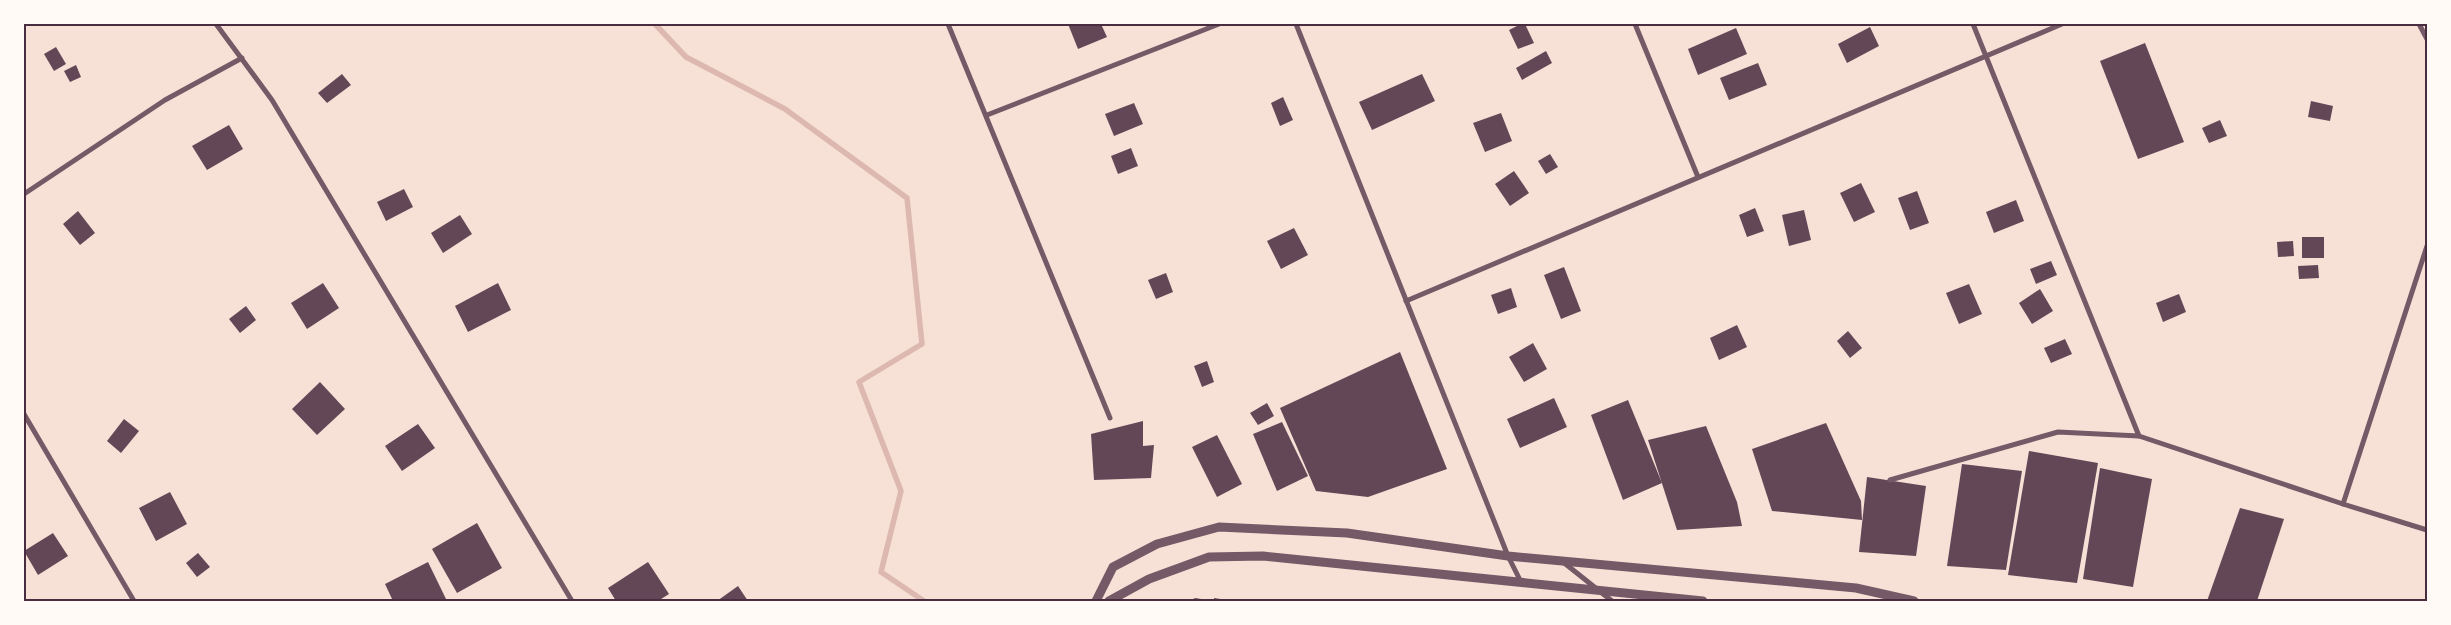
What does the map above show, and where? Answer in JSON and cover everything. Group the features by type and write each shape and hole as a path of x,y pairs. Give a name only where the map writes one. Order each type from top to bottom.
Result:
{"street":[{"path":"216,24 272,100 572,601"},
{"path":"948,24 1110,418"},
{"path":"987,115 1219,24"},
{"path":"1296,24 1508,556 1521,583"},
{"path":"1635,24 1698,177"},
{"path":"1973,24 1987,54 2139,436"},
{"path":"1406,301 1987,54 2062,24"},
{"path":"2419,24 2427,39"},
{"path":"24,194 165,100 242,58"},
{"path":"2343,504 2427,246"},
{"path":"24,414 134,601"},
{"path":"1890,480 2058,432 2139,436 2427,530"},
{"path":"1096,601 1113,567 1157,544 1219,527 1347,533 1508,556 1558,559 1856,588 1914,601"},
{"path":"1109,601 1149,579 1209,557 1263,556 1703,601"},
{"path":"1558,559 1612,601"}],"building":[{"path":"1068,24 1101,24 1107,37 1078,49"},
{"path":"1525,24 1534,43 1518,49 1509,30"},
{"path":"1870,27 1879,46 1847,63 1838,44"},
{"path":"1736,28 1747,54 1698,75 1688,49"},
{"path":"2145,43 2184,142 2138,159 2100,61"},
{"path":"56,47 66,64 54,71 44,54"},
{"path":"1546,51 1552,63 1522,80 1516,68"},
{"path":"1758,63 1767,85 1729,100 1720,78"},
{"path":"76,65 81,77 70,82 64,71"},
{"path":"342,74 351,85 327,103 318,93"},
{"path":"1422,74 1435,101 1372,130 1359,102"},
{"path":"1283,97 1293,120 1280,126 1271,103"},
{"path":"2311,101 2333,106 2330,121 2308,117"},
{"path":"1134,103 1143,124 1114,136 1105,114"},
{"path":"1501,113 1512,141 1485,152 1473,123"},
{"path":"2220,120 2227,136 2209,143 2202,128"},
{"path":"229,125 243,149 207,170 192,146"},
{"path":"1131,148 1138,166 1118,174 1111,156"},
{"path":"1550,154 1558,167 1546,174 1538,161"},
{"path":"1514,171 1529,193 1510,206 1495,184"},
{"path":"1861,183 1875,212 1854,222 1840,193"},
{"path":"404,189 413,207 386,221 377,202"},
{"path":"1917,191 1929,223 1910,230 1898,198"},
{"path":"2016,200 2024,221 1994,233 1986,212"},
{"path":"1755,208 1764,231 1747,237 1739,215"},
{"path":"1804,210 1811,240 1789,246 1782,215"},
{"path":"78,211 95,233 80,245 63,224"},
{"path":"460,215 472,234 443,253 431,233"},
{"path":"1294,228 1308,255 1281,269 1267,241"},
{"path":"2302,237 2324,237 2324,258 2302,258"},
{"path":"2293,241 2294,256 2278,257 2277,242"},
{"path":"2051,261 2057,275 2036,284 2030,269"},
{"path":"2318,265 2319,278 2299,279 2298,266"},
{"path":"1564,267 1581,311 1561,319 1544,275"},
{"path":"1166,273 1173,292 1156,299 1148,280"},
{"path":"323,283 339,308 307,329 291,303"},
{"path":"498,283 511,310 468,332 455,306"},
{"path":"1969,284 1982,314 1959,324 1946,293"},
{"path":"1511,288 1517,307 1498,314 1491,295"},
{"path":"2040,289 2053,311 2032,324 2019,303"},
{"path":"2179,294 2186,312 2163,322 2156,303"},
{"path":"246,306 256,320 240,333 229,319"},
{"path":"1737,325 1747,347 1719,360 1710,338"},
{"path":"1848,331 1862,348 1850,358 1837,341"},
{"path":"2065,339 2072,354 2051,363 2044,348"},
{"path":"1533,343 1547,369 1524,382 1509,357"},
{"path":"1400,352 1447,469 1368,497 1316,491 1280,408"},
{"path":"1207,361 1214,382 1202,387 1194,366"},
{"path":"320,382 345,409 317,435 292,409"},
{"path":"1554,398 1567,427 1520,448 1507,419"},
{"path":"1628,400 1662,483 1623,500 1591,415"},
{"path":"1267,403 1274,416 1258,425 1250,413"},
{"path":"124,419 139,431 121,453 107,441"},
{"path":"1143,421 1143,446 1154,445 1151,478 1094,480 1091,434"},
{"path":"1282,422 1308,476 1277,491 1253,434"},
{"path":"1826,423 1861,501 1862,520 1772,511 1752,449"},
{"path":"418,424 435,448 402,471 385,446"},
{"path":"1706,426 1737,502 1742,526 1677,530 1648,440"},
{"path":"1217,435 1242,484 1217,497 1192,447"},
{"path":"2029,451 2098,463 2077,583 2008,575"},
{"path":"1962,464 2022,471 2006,570 1947,566"},
{"path":"2100,468 2152,479 2133,587 2083,579"},
{"path":"1867,477 1926,486 1916,556 1859,552"},
{"path":"170,492 187,524 156,541 139,508"},
{"path":"2240,508 2284,519 2257,601 2207,601"},
{"path":"477,523 502,568 457,593 432,549"},
{"path":"53,533 68,556 38,575 24,551"},
{"path":"198,553 210,567 197,577 186,563"},
{"path":"428,562 447,601 393,601 385,584"},
{"path":"648,562 669,594 658,601 616,601 608,588"},
{"path":"738,586 748,601 717,601"},
{"path":"1195,598 1214,601 1190,601"},
{"path":"1214,598 1227,600 1227,601 1214,601"}],"waterway":[{"path":"655,24 686,57 785,109 907,198 922,344 859,382 901,491 881,572 924,601"}]}
